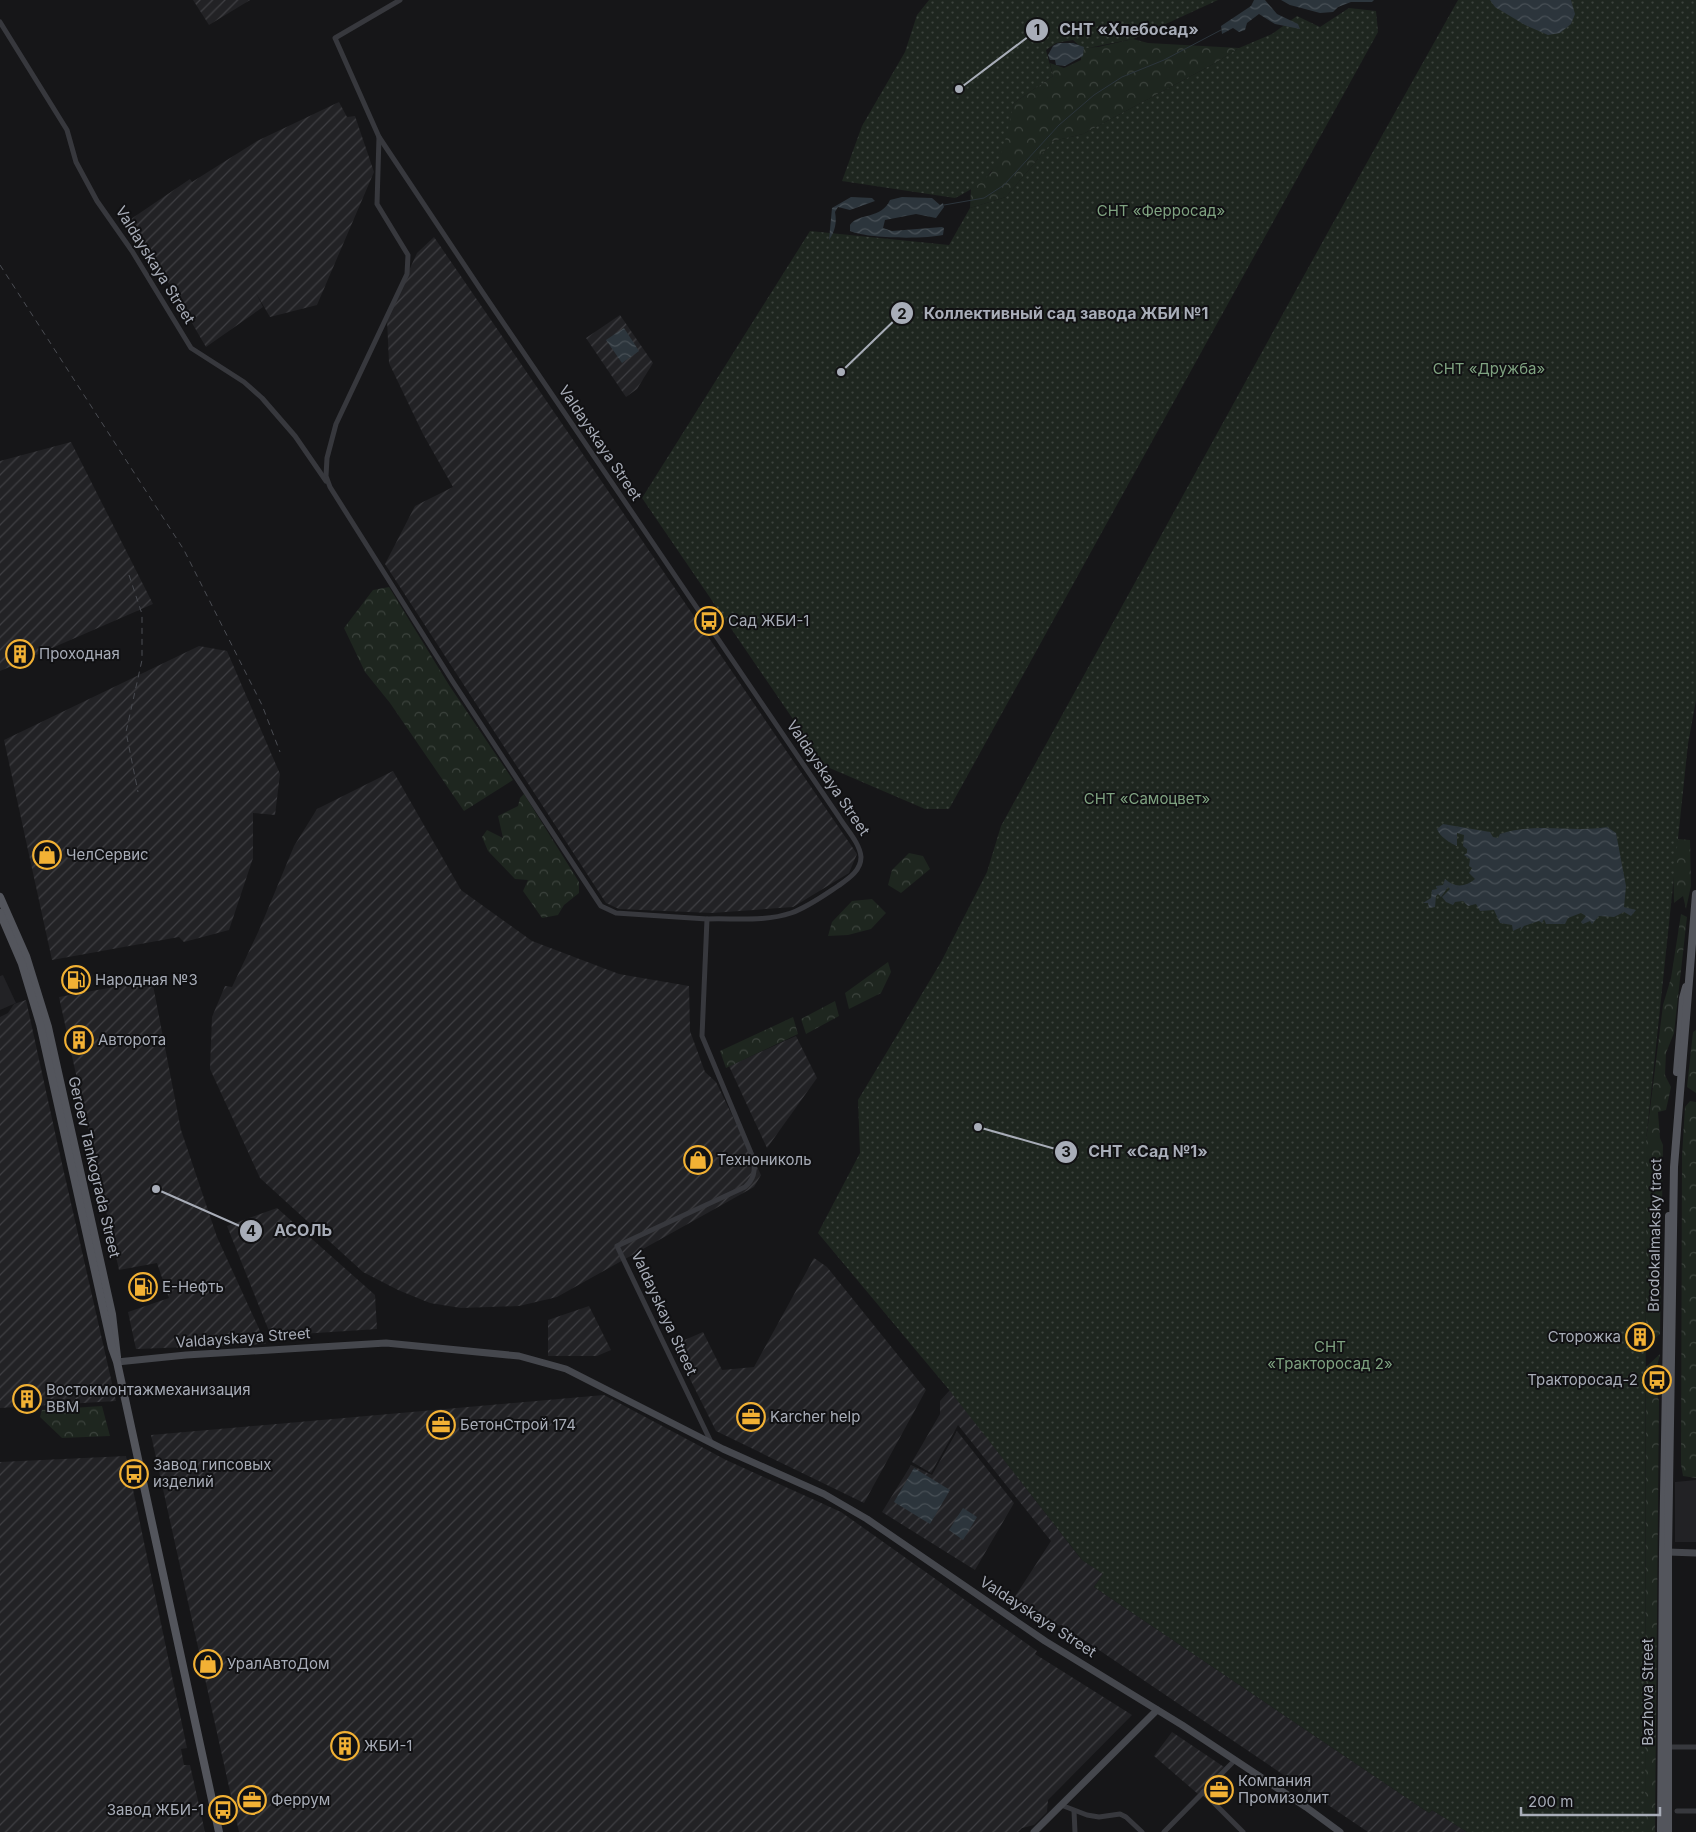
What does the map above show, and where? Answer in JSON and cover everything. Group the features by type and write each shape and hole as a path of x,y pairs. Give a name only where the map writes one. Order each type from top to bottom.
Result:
{"main road":[{"name":"Brodokalmaksky tract","path":"1665,1552 1670,1158 1683,998 1688,980 1696,894"},
{"name":"Geroev Tankograda Street","path":"0,897 26,956 48,1027 110,1306 117,1347 117,1362"},
{"name":"Geroev Tankograda Street","path":"0,913 22,964 40,1024 112,1348 117,1362 219,1832"},
{"name":"Bazhova Street","path":"1663,1832 1668,1747 1665,1552"},
{"name":"Bazhova Street","path":"1663,1832 1665,1552"}],"street":[{"path":"330,488 326,476 327,458 336,424 407,274 408,255 378,204 379,137 335,38 400,0"},
{"name":"Valdayskaya Street","path":"0,22 67,130 76,162 97,200 132,251 188,343 206,360 244,382 262,398 295,436 453,682 601,906 616,912 707,919 780,916 810,904 856,872 861,857 858,846 379,137"},
{"name":"Valdayskaya Street","path":"707,919 702,1036 754,1160 755,1170 752,1181 745,1188 617,1246 711,1443"},
{"name":"Valdayskaya Street","path":"117,1362 186,1355 386,1343 520,1356 566,1370 711,1443 824,1494 867,1519 1046,1641 1235,1760 1340,1832"},
{"path":"1665,1552 1696,1553"},
{"path":"1034,1832 1157,1710"},
{"path":"1668,1747 1696,1747"},
{"path":"1164,1832 1235,1760"},
{"path":"1204,1792 1243,1832"},
{"path":"1061,1805 1074,1811 1099,1817 1120,1814 1142,1832"},
{"path":"1074,1811 1075,1832"},
{"path":"1677,1811 1696,1811"}],"shaded area":[{"path":"193,0 250,0 209,25"},
{"path":"339,102 347,117 355,116 374,172 317,305 270,317 256,293 263,307 206,347 131,219 190,179 192,182 257,141"},
{"path":"434,237 857,854 849,873 793,907 712,913 619,909 606,903 385,564 415,506 453,487 423,434 389,363 387,319 417,253"},
{"path":"620,315 653,363 637,389 626,397 586,338"},
{"path":"71,442 153,604 36,655 23,655 19,657 19,663 0,671 0,461"},
{"path":"199,646 227,651 280,774 275,815 253,813 253,858 229,930 184,942 179,937 52,960 4,740"},
{"path":"393,771 461,890 532,941 619,974 689,986 690,1031 705,1072 716,1082 761,1175 754,1187 557,1297 519,1306 461,1308 430,1303 398,1290 363,1272 260,1178 210,1069 212,1017 225,986 232,987 260,928 294,846 317,809"},
{"path":"3,975 16,1003 0,1010 0,976"},
{"path":"152,980 181,1130 217,1237 266,1344 136,1349 128,1312 169,1298 157,1263 119,1270 59,997"},
{"path":"26,1000 116,1401 0,1408 0,1017 8,1013 14,1004"},
{"path":"796,1036 817,1078 767,1148 729,1066"},
{"path":"277,1208 375,1295 377,1329 271,1336 227,1226"},
{"path":"814,1258 827,1267 926,1390 864,1503 716,1431 673,1345 703,1332 722,1370 754,1367"},
{"path":"589,1306 611,1350 597,1356 548,1356 548,1320"},
{"path":"950,1390 1081,1559 1103,1574 1094,1587 1429,1813 1432,1810 1467,1832 1368,1832 1062,1625 1054,1626 1014,1598 1051,1541 958,1425 931,1473 912,1462 940,1414 940,1401"},
{"path":"604,1395 726,1460 841,1512 1037,1651 1035,1654 1132,1715 1048,1800 1047,1812 1034,1825 1022,1828 1018,1832 239,1832 151,1435"},
{"path":"957,1431 1014,1503 975,1570 882,1512 911,1465 932,1475"},
{"path":"126,1456 187,1748 181,1749 184,1765 190,1765 205,1832 0,1832 0,1462"},
{"path":"1696,1480 1696,1542 1675,1542 1675,1482"},
{"path":"1172,1732 1224,1767 1198,1794 1154,1756"}],"green space":[{"path":"929,0 1218,0 1133,39 1083,49 1073,40 1056,43 1046,50 1053,76 1014,103 1005,140 995,166 979,184 955,198 842,181 862,126 905,52 917,15"},
{"path":"1458,0 1696,0 1696,700 1688,744 1646,1141 1645,1832 1467,1832 1432,1810 1429,1813 1094,1587 1103,1574 1082,1560 950,1391 818,1233 860,1153 858,1100 941,962 987,872 1001,826"},
{"name":"СНТ «Ферросад»","path":"1349,8 1376,11 1378,32 949,809 925,809 825,766 642,498 810,231 949,245 970,208 1006,197 1053,141 1083,134 1217,62 1239,48 1272,34 1297,16 1320,27"},
{"path":"1133,39 1148,43 1239,48 1217,62 1083,134 1053,141 1006,197 970,208 971,189 991,173 1004,141 1014,103 1053,76 1050,63 1064,68 1081,60 1081,48 1098,47"},
{"path":"389,587 449,685 513,780 464,811 390,703 365,672 344,628 373,590"},
{"path":"524,794 579,882 579,893 564,905 558,915 542,918 523,891 528,880 515,879 488,851 482,837 487,830 503,838 498,816 518,806 520,798"},
{"path":"1678,839 1690,840 1691,886 1686,909 1683,896 1674,903 1673,856"},
{"path":"909,853 923,856 930,869 901,893 888,885 892,870"},
{"path":"872,899 886,913 871,929 848,935 828,936 832,922 852,901"},
{"path":"1681,914 1687,917 1674,1033 1666,1053 1665,1075 1671,1087 1666,1110 1658,1112 1660,1138 1663,1145 1660,1334 1653,1340 1646,1337 1646,1141 1663,1005 1671,978"},
{"path":"888,962 891,972 881,993 849,1009 845,993"},
{"path":"835,1001 839,1016 806,1034 801,1019"},
{"path":"793,1017 798,1034 726,1068 720,1051"},
{"path":"1696,1030 1696,1093 1687,1087 1693,1032"},
{"path":"1690,1101 1696,1102 1696,1478 1683,1476 1681,1464 1682,1156 1685,1107"},
{"path":"1660,1354 1654,1379 1659,1401 1655,1832 1645,1832 1646,1367"},
{"path":"102,1406 110,1436 62,1438 40,1417 42,1410"}],"water":[{"path":"1254,0 1265,0 1277,14 1298,24 1300,29 1275,24 1259,14 1247,23 1245,30 1239,32 1233,28 1222,34 1221,26 1251,6"},
{"path":"1281,0 1374,0 1372,2 1351,2 1338,7 1333,12 1320,13 1290,5"},
{"path":"1490,0 1571,0 1575,14 1571,24 1560,33 1548,35 1525,25 1495,7"},
{"path":"1058,43 1073,43 1084,47 1083,56 1065,66 1056,65 1055,60 1050,60 1048,55 1053,46"},
{"path":"851,197 872,198 875,201 850,210 838,207 835,212 835,227 829,240 832,208"},
{"path":"902,197 932,198 940,205 943,203 944,207 936,218 916,214 885,220 883,228 892,231 942,227 944,228 943,235 924,237 870,236 850,231 850,225 854,221 881,211 890,200"},
{"path":"624,328 639,351 622,363 606,340"},
{"path":"1443,824 1490,832 1493,837 1498,838 1500,834 1513,830 1540,828 1594,829 1607,827 1616,833 1626,886 1624,907 1636,910 1631,916 1624,912 1614,917 1599,916 1592,924 1590,921 1583,924 1581,922 1586,916 1581,913 1568,918 1565,924 1546,924 1544,919 1542,923 1539,921 1524,926 1520,931 1521,927 1513,931 1512,925 1500,923 1494,910 1480,911 1476,904 1468,906 1463,901 1455,902 1453,905 1446,902 1442,897 1450,889 1448,887 1441,897 1438,894 1436,896 1435,907 1429,908 1428,903 1423,903 1431,898 1432,890 1437,889 1436,886 1443,885 1445,879 1452,884 1464,885 1475,879 1469,873 1472,868 1469,866 1470,859 1464,855 1467,853 1467,849 1463,846 1464,835 1457,833 1457,846 1454,845 1438,832 1437,829"},
{"path":"914,1468 950,1490 930,1524 894,1502"},
{"path":"963,1508 977,1517 963,1540 949,1530"}],"waterway":[{"path":"944,205 984,198 1004,185 1059,125 1094,95 1122,77 1164,60 1221,30"}],"railway":[{"path":"0,265 184,550 262,705 280,752"},
{"path":"129,575 142,614 142,660 126,732 138,792"}],"place":[{"name":"СНТ «Хлебосад»","path":"959,89"},
{"name":"Коллективный сад завода ЖБИ №1","path":"841,372"},
{"name":"Сад ЖБИ-1","path":"709,621"},
{"name":"Проходная","path":"20,654"},
{"name":"ЧелСервис","path":"47,855"},
{"name":"Народная №3","path":"76,980"},
{"name":"Авторота","path":"79,1040"},
{"name":"СНТ «Сад №1»","path":"978,1127"},
{"name":"Технониколь","path":"698,1160"},
{"name":"АСОЛЬ","path":"156,1189"},
{"name":"E-Нефть","path":"143,1287"},
{"name":"Сторожка","path":"1640,1337"},
{"name":"Тракторосад-2","path":"1657,1380"},
{"name":"Востокмонтажмеханизация ВВМ","path":"27,1399"},
{"name":"Karcher help","path":"751,1417"},
{"name":"БетонСтрой 174","path":"441,1425"},
{"name":"Завод гипсовых изделий","path":"134,1474"},
{"name":"УралАвтоДом","path":"208,1664"},
{"name":"ЖБИ-1","path":"345,1746"},
{"name":"Компания Промизолит","path":"1219,1790"},
{"name":"Феррум","path":"252,1800"},
{"name":"Завод ЖБИ-1","path":"223,1810"}],"park label":[{"name":"СНТ «Дружба»","path":"1489,369"},
{"name":"СНТ «Самоцвет»","path":"1147,799"},
{"name":"СНТ «Тракторосад 2»","path":"1330,1356"}]}
